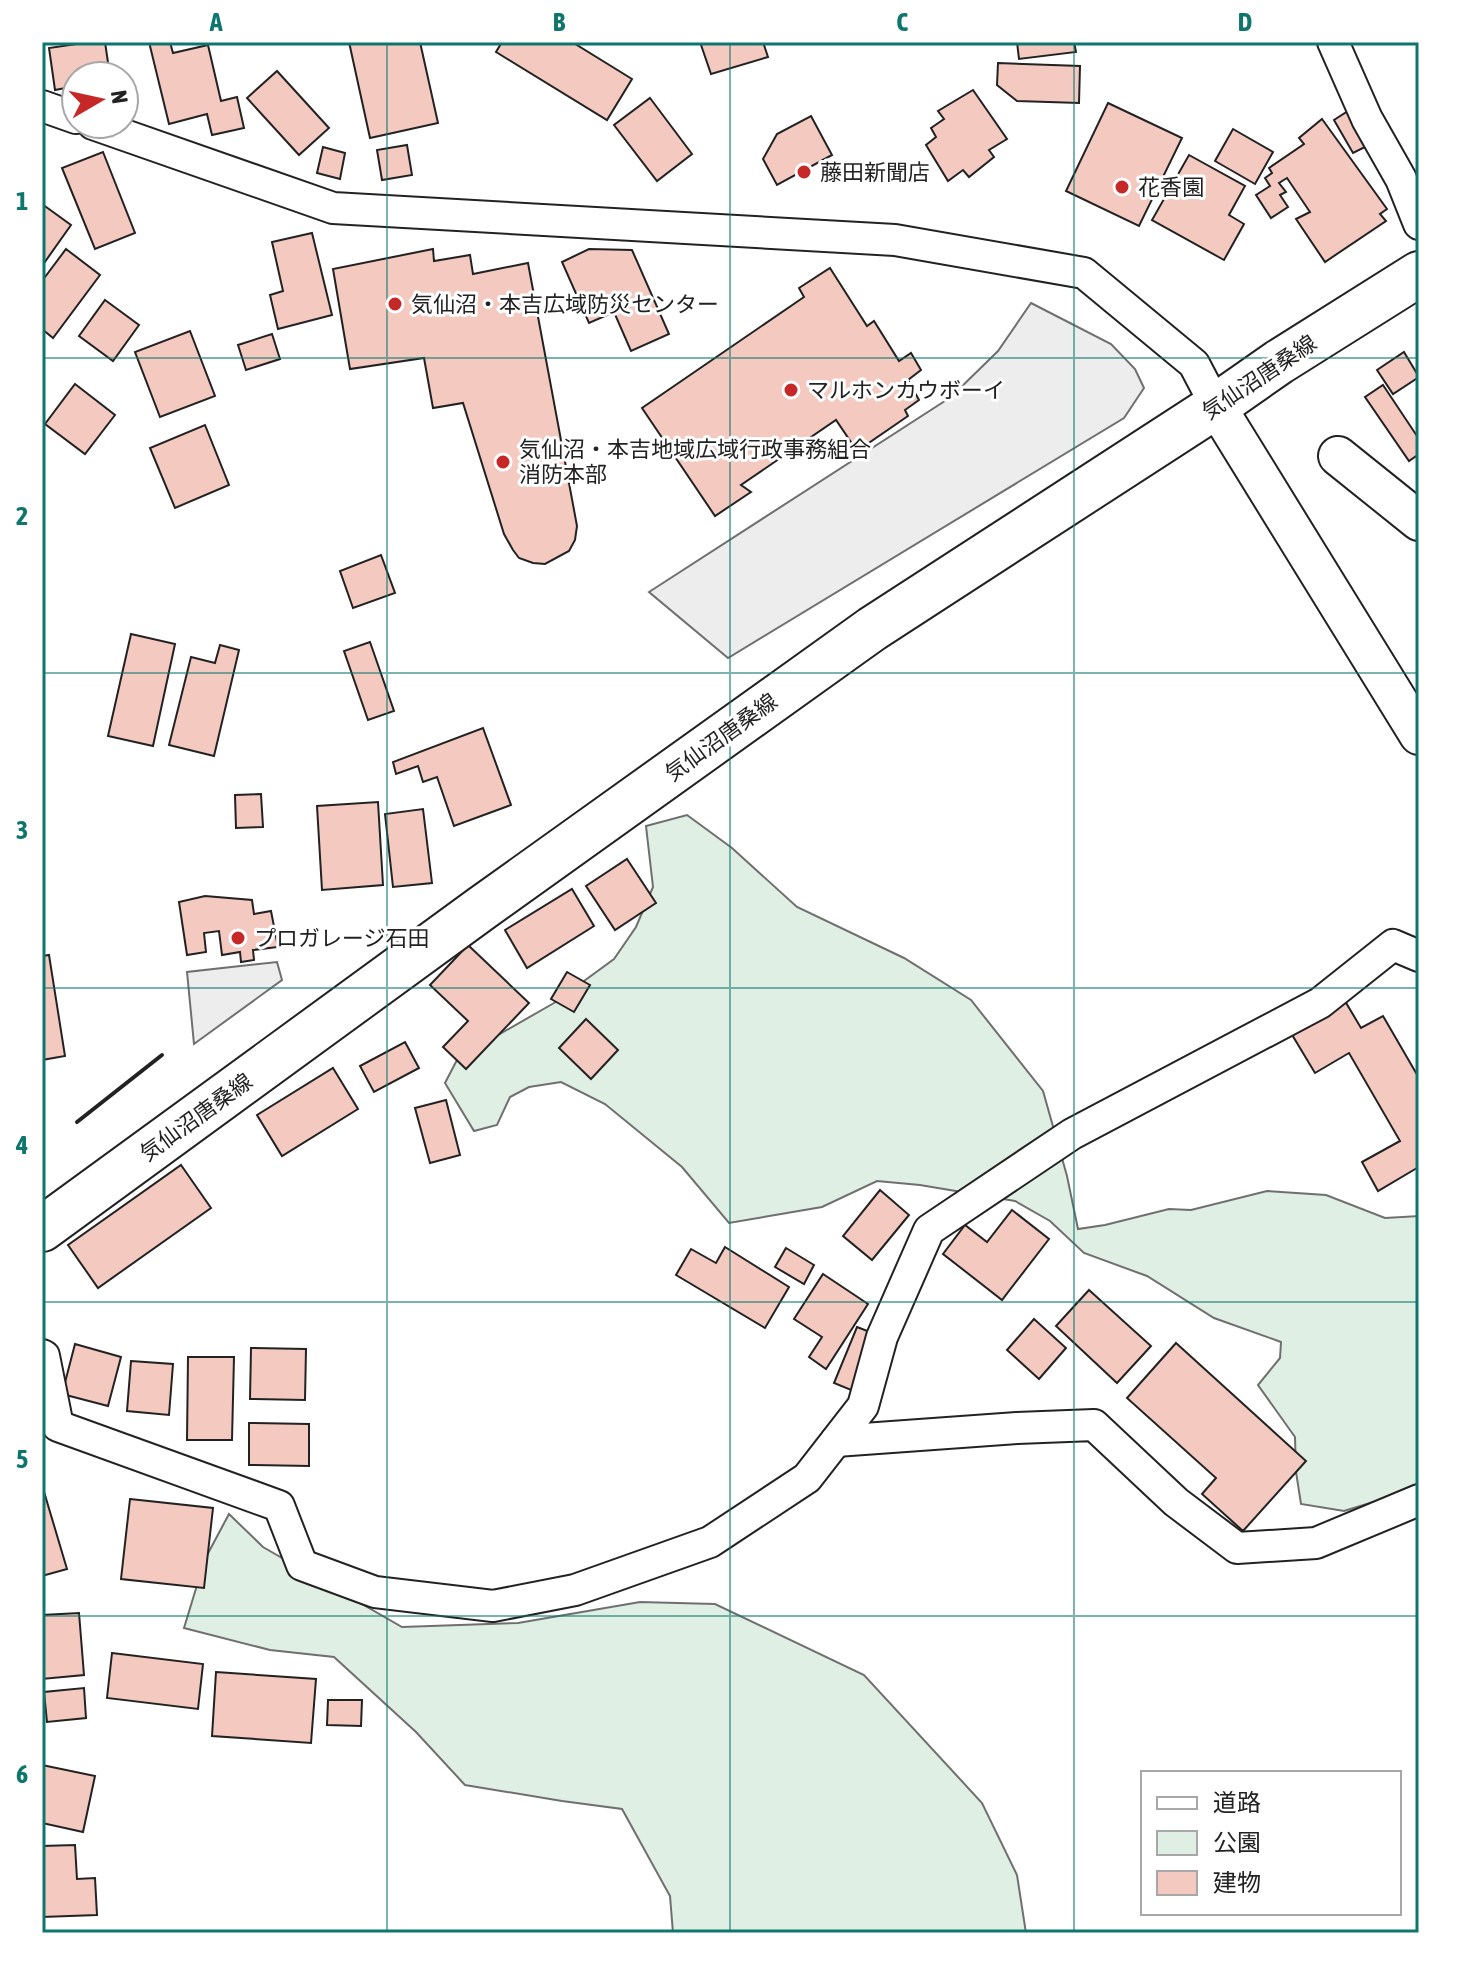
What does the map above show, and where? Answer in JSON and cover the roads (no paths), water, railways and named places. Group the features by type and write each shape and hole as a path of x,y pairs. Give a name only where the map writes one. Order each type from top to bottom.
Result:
{"main road":[{"name":"気仙沼唐桑線","path":"42,1229 872,629 1419,274"}],"street":[{"path":"1333,42 1367,119 1401,179 1419,224"},
{"path":"139,140 333,208 895,240 1084,273 1194,364 1216,406 1419,735"},
{"path":"1338,456 1419,521"},
{"path":"42,1355 58,1426 279,1506 302,1565 375,1592 493,1606 575,1590 710,1542 807,1478 863,1406 882,1337 929,1230 1072,1134 1320,1003 1393,945 1419,956"},
{"path":"836,1441 1094,1425 1176,1502 1237,1548 1316,1543 1419,1500"}],"place":[{"name":"藤田新聞店","path":"804,172"},
{"name":"花香園","path":"1122,187"},
{"name":"気仙沼・本吉広域防災センター","path":"395,304"},
{"name":"マルホンカウボーイ","path":"791,390"},
{"name":"気仙沼・本吉地域広域行政事務組合 消防本部","path":"503,462"},
{"name":"プロガレージ石田","path":"238,938"}]}
